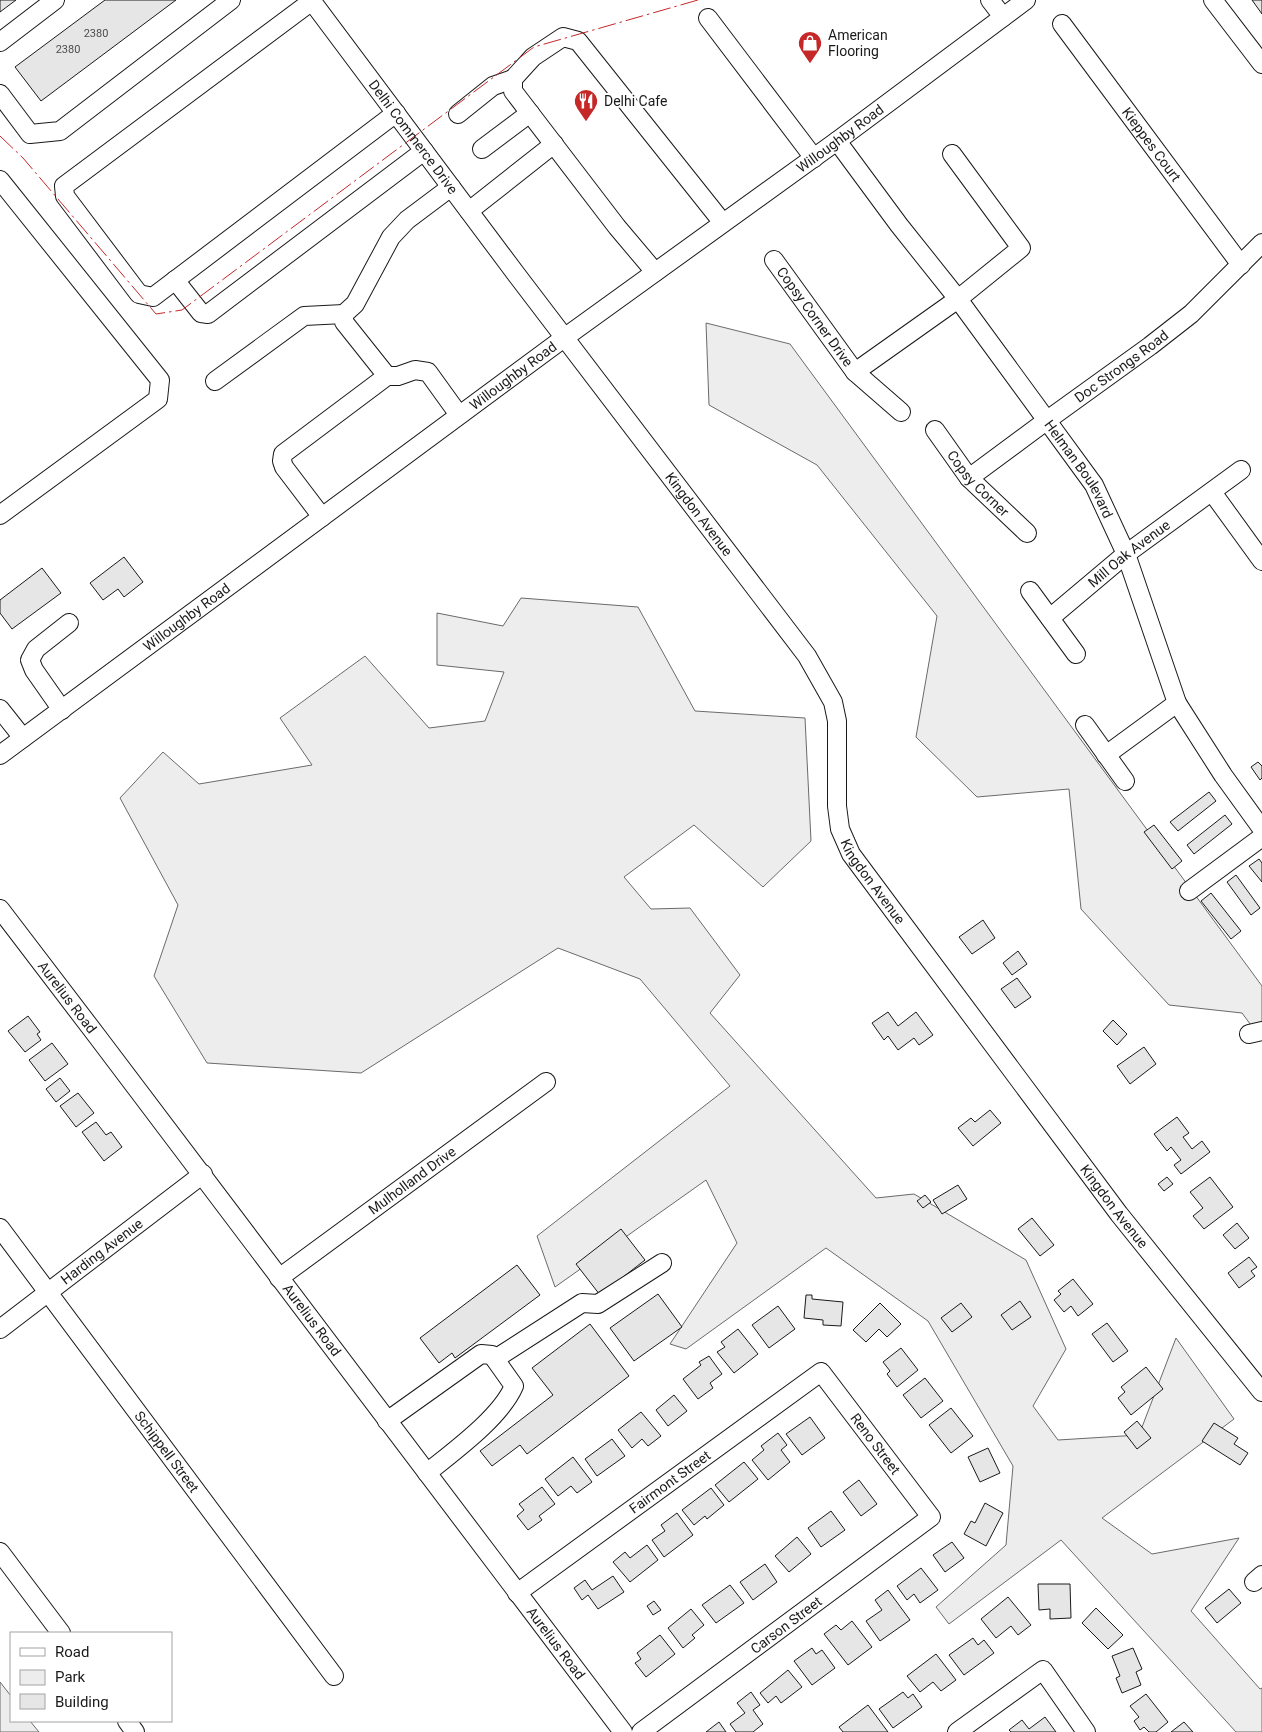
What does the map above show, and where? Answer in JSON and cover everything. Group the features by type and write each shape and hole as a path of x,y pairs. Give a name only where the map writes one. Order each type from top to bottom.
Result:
{"street":[{"path":"0,94 30,134 60,131 231,0"},
{"path":"990,0 1003,18"},
{"name":"Willoughby Road","path":"0,755 564,338 814,158 1026,0"},
{"path":"1213,0 1262,64"},
{"path":"0,42 53,1"},
{"path":"311,1 64,186 64,196 139,294 153,297 396,113"},
{"name":"Delhi Commerce Drive","path":"311,1 516,274"},
{"path":"708,18 814,158"},
{"name":"Kieppes Court","path":"1062,24 1241,265"},
{"path":"458,114 493,86 513,79 533,57 563,37 578,41 723,223"},
{"path":"513,79 513,92 655,272"},
{"path":"482,149 530,113"},
{"name":"Helman Boulevard","path":"837,141 899,225 958,299 1094,485 1126,554 1177,703 1223,775 1262,829"},
{"path":"469,211 554,144"},
{"path":"175,280 201,313 208,314 424,151"},
{"name":"Copsy Corner Drive","path":"855,372 958,299 1021,248 952,154"},
{"path":"0,180 160,380 158,399 0,516"},
{"path":"215,381 304,316 344,314 355,304 391,237 407,220 451,187"},
{"name":"Doc Strongs Road","path":"969,478 1184,320 1262,243"},
{"name":"Copsy Corner Drive","path":"774,260 855,372 901,412"},
{"name":"Kingdon Avenue","path":"516,274 807,656 832,702 837,721 837,806 840,829 851,854 1119,1214 1262,1392"},
{"path":"344,314 344,322 387,376"},
{"path":"322,517 284,467 282,461 283,454 387,376 398,376 416,370 428,372 460,415"},
{"name":"Copsy Corner","path":"935,430 969,478 1027,533"},
{"name":"Mill Oak Avenue","path":"1050,618 1126,554 1241,470"},
{"path":"1212,492 1262,561"},
{"path":"1030,591 1076,654"},
{"path":"62,710 34,670 30,660 36,649 69,623"},
{"path":"1106,756 1177,703"},
{"path":"0,708 23,738"},
{"path":"1085,725 1125,781"},
{"path":"1189,891 1262,837"},
{"name":"Aurelius Road","path":"0,909 203,1174 279,1278 623,1732"},
{"name":"Mulholland Drive","path":"279,1278 546,1082"},
{"name":"Harding Avenue","path":"0,1329 203,1174"},
{"name":"Schippell Street","path":"0,1228 334,1676"},
{"path":"494,1359 582,1303 598,1304 662,1263"},
{"path":"387,1421 481,1354 492,1355 514,1386 510,1396 480,1429 427,1473"},
{"name":"Reno Street","path":"821,1372 931,1518"},
{"name":"Fairmont Street","path":"517,1593 821,1372"},
{"name":"Carson Street","path":"641,1732 931,1518"},
{"path":"0,1552 60,1632"},
{"path":"957,1732 1043,1670 1086,1732"}],"green space":[{"path":"706,323 790,344 1262,986 1262,1040 1242,1013 1169,1005 1081,909 1069,789 977,797 916,737 937,616 817,465 709,405"},
{"path":"521,598 638,607 695,711 805,718 811,841 763,887 694,825 624,877 651,909 690,908 740,975 710,1013 876,1198 914,1194 1026,1260 1066,1349 1033,1406 1058,1440 1139,1435 1176,1338 1234,1419 1102,1518 1152,1554 1239,1538 1191,1611 1260,1689 1262,1688 1262,1732 1236,1732 1061,1540 949,1624 936,1607 1006,1545 1013,1466 928,1321 826,1248 686,1349 670,1344 737,1243 706,1180 555,1287 537,1236 730,1086 640,979 558,948 361,1073 207,1063 154,976 178,905 120,798 163,752 199,784 312,765 280,718 365,656 429,728 485,721 504,672 437,665 437,613 503,626"},
{"path":"0,1682 10,1695 10,1722 31,1722 39,1732 0,1732"}],"building":[{"path":"0,0 16,0 0,12"},
{"path":"105,0 176,0 41,101 15,67"},
{"path":"1252,0 1262,0 1262,14"},
{"path":"124,557 143,582 124,597 118,589 103,600 90,583"},
{"path":"42,568 61,593 12,629 0,613 0,600"},
{"path":"1258,762 1262,766 1262,778 1260,780 1251,767"},
{"path":"1209,792 1216,801 1178,831 1170,822"},
{"path":"1225,815 1232,824 1194,854 1187,845"},
{"path":"1154,825 1182,861 1172,869 1144,832"},
{"path":"1259,859 1262,863 1262,882 1249,866"},
{"path":"1236,875 1260,908 1251,915 1227,882"},
{"path":"1211,893 1241,931 1231,939 1201,901"},
{"path":"983,920 995,938 972,954 959,937"},
{"path":"1018,951 1027,964 1012,975 1003,963"},
{"path":"1017,978 1031,997 1015,1008 1001,989"},
{"path":"888,1012 898,1026 916,1012 933,1035 919,1045 914,1038 898,1050 888,1036 884,1040 872,1023"},
{"path":"28,1016 40,1032 37,1034 41,1040 25,1052 8,1031"},
{"path":"1113,1020 1127,1034 1117,1045 1103,1031"},
{"path":"52,1043 68,1064 45,1081 29,1060"},
{"path":"1144,1047 1156,1064 1130,1084 1117,1066"},
{"path":"60,1078 70,1091 56,1102 46,1089"},
{"path":"78,1093 94,1113 76,1127 60,1106"},
{"path":"990,1110 1001,1123 973,1146 958,1128 971,1118 975,1122"},
{"path":"1177,1117 1189,1133 1183,1137 1192,1149 1202,1141 1210,1152 1181,1174 1174,1165 1181,1160 1171,1147 1167,1151 1154,1134"},
{"path":"96,1122 106,1135 111,1132 122,1147 104,1161 82,1132"},
{"path":"1167,1177 1173,1184 1164,1191 1158,1184"},
{"path":"1210,1177 1233,1207 1204,1229 1193,1216 1203,1208 1190,1192"},
{"path":"958,1185 967,1199 942,1214 933,1200"},
{"path":"925,1195 931,1202 923,1208 917,1201"},
{"path":"1032,1218 1054,1245 1040,1256 1018,1229"},
{"path":"1237,1223 1249,1238 1235,1249 1223,1235"},
{"path":"621,1229 645,1260 600,1295 576,1264"},
{"path":"1249,1257 1257,1267 1251,1271 1255,1276 1239,1288 1228,1273"},
{"path":"517,1265 540,1295 455,1358 452,1353 439,1363 420,1338"},
{"path":"1073,1279 1093,1304 1078,1316 1071,1306 1064,1312 1054,1300 1061,1294 1058,1291"},
{"path":"658,1294 682,1327 634,1361 610,1328"},
{"path":"806,1295 812,1295 812,1299 843,1302 841,1326 823,1325 823,1320 804,1318"},
{"path":"1020,1301 1031,1317 1012,1330 1001,1315"},
{"path":"880,1303 901,1324 887,1337 879,1329 866,1342 853,1330"},
{"path":"961,1303 972,1317 952,1332 941,1318"},
{"path":"778,1306 795,1329 769,1348 752,1325"},
{"path":"1107,1323 1128,1351 1113,1362 1092,1334"},
{"path":"590,1324 629,1376 527,1454 520,1445 492,1466 480,1451 553,1395 532,1368"},
{"path":"738,1329 758,1354 734,1373 717,1352 725,1347 721,1342"},
{"path":"901,1348 918,1370 897,1387 887,1374 890,1371 883,1362"},
{"path":"709,1356 722,1374 710,1383 713,1388 698,1399 683,1379 701,1365 699,1362"},
{"path":"1146,1367 1163,1389 1131,1415 1118,1398 1125,1392 1121,1387"},
{"path":"925,1378 943,1401 921,1418 903,1395"},
{"path":"674,1395 687,1411 668,1426 656,1410"},
{"path":"951,1408 973,1436 951,1453 929,1425"},
{"path":"641,1412 661,1436 648,1446 642,1439 632,1448 618,1430"},
{"path":"810,1417 825,1438 802,1455 786,1434"},
{"path":"1137,1421 1151,1438 1137,1449 1124,1432"},
{"path":"1214,1423 1238,1438 1234,1444 1248,1453 1240,1465 1202,1441"},
{"path":"778,1433 787,1445 781,1450 790,1462 768,1480 752,1460 764,1450 761,1446"},
{"path":"612,1439 625,1456 597,1476 585,1459"},
{"path":"988,1448 1000,1473 980,1482 968,1457"},
{"path":"573,1457 592,1482 577,1493 571,1486 558,1496 545,1479"},
{"path":"744,1462 758,1479 729,1502 715,1485"},
{"path":"859,1480 877,1504 861,1516 843,1492"},
{"path":"542,1487 555,1504 539,1516 542,1520 528,1530 517,1516 524,1510 519,1504"},
{"path":"711,1488 724,1505 707,1519 705,1516 694,1525 682,1510"},
{"path":"985,1503 1003,1513 986,1546 964,1534 971,1521 975,1523"},
{"path":"831,1511 845,1530 821,1547 808,1528"},
{"path":"677,1513 693,1535 664,1557 652,1540 665,1531 661,1525"},
{"path":"797,1537 811,1554 789,1572 775,1556"},
{"path":"952,1542 964,1558 945,1572 933,1555"},
{"path":"647,1545 658,1560 630,1582 613,1562 625,1552 630,1558"},
{"path":"765,1564 777,1582 753,1600 740,1582"},
{"path":"921,1568 938,1590 920,1603 914,1594 907,1600 897,1586"},
{"path":"613,1576 624,1592 598,1609 588,1595 582,1600 574,1588 585,1580 592,1590"},
{"path":"1038,1584 1070,1584 1071,1618 1050,1619 1050,1609 1039,1610"},
{"path":"730,1585 744,1603 716,1623 702,1605"},
{"path":"1229,1589 1241,1603 1217,1623 1205,1608"},
{"path":"888,1590 910,1620 880,1641 866,1621 882,1610 875,1600"},
{"path":"1008,1597 1031,1625 1018,1635 1011,1626 996,1638 981,1619"},
{"path":"654,1601 661,1610 653,1615 647,1606"},
{"path":"1096,1608 1123,1635 1108,1649 1082,1623"},
{"path":"691,1609 704,1625 692,1635 695,1638 683,1648 668,1628"},
{"path":"852,1621 872,1647 848,1665 824,1634 836,1625 841,1630"},
{"path":"660,1635 675,1654 646,1677 635,1663 641,1659 637,1653"},
{"path":"973,1638 978,1645 984,1640 994,1653 964,1675 949,1655"},
{"path":"812,1648 816,1654 822,1650 835,1668 812,1685 794,1661"},
{"path":"1133,1648 1142,1669 1136,1672 1141,1685 1122,1693 1116,1678 1120,1676 1112,1656"},
{"path":"936,1654 956,1680 941,1691 933,1682 920,1692 907,1676"},
{"path":"788,1670 802,1687 781,1703 776,1696 768,1703 760,1693"},
{"path":"751,1692 760,1705 753,1710 763,1724 753,1732 736,1732 730,1724 745,1713 737,1703"},
{"path":"903,1692 908,1698 913,1694 922,1707 893,1728 879,1709"},
{"path":"1146,1694 1168,1722 1156,1732 1149,1732 1144,1727 1140,1730 1134,1721 1139,1717 1130,1706"},
{"path":"868,1705 888,1732 843,1732 839,1727"},
{"path":"1045,1717 1056,1732 1011,1732 1009,1730 1022,1720 1029,1729"},
{"path":"719,1722 726,1732 706,1732"},
{"path":"1184,1722 1193,1732 1171,1732"}],"power":[{"path":"0,136 23,158 156,314 182,310 534,47 698,0"}],"place":[{"name":"American Flooring","path":"810,64"},
{"name":"Delhi Cafe","path":"586,122"}]}
